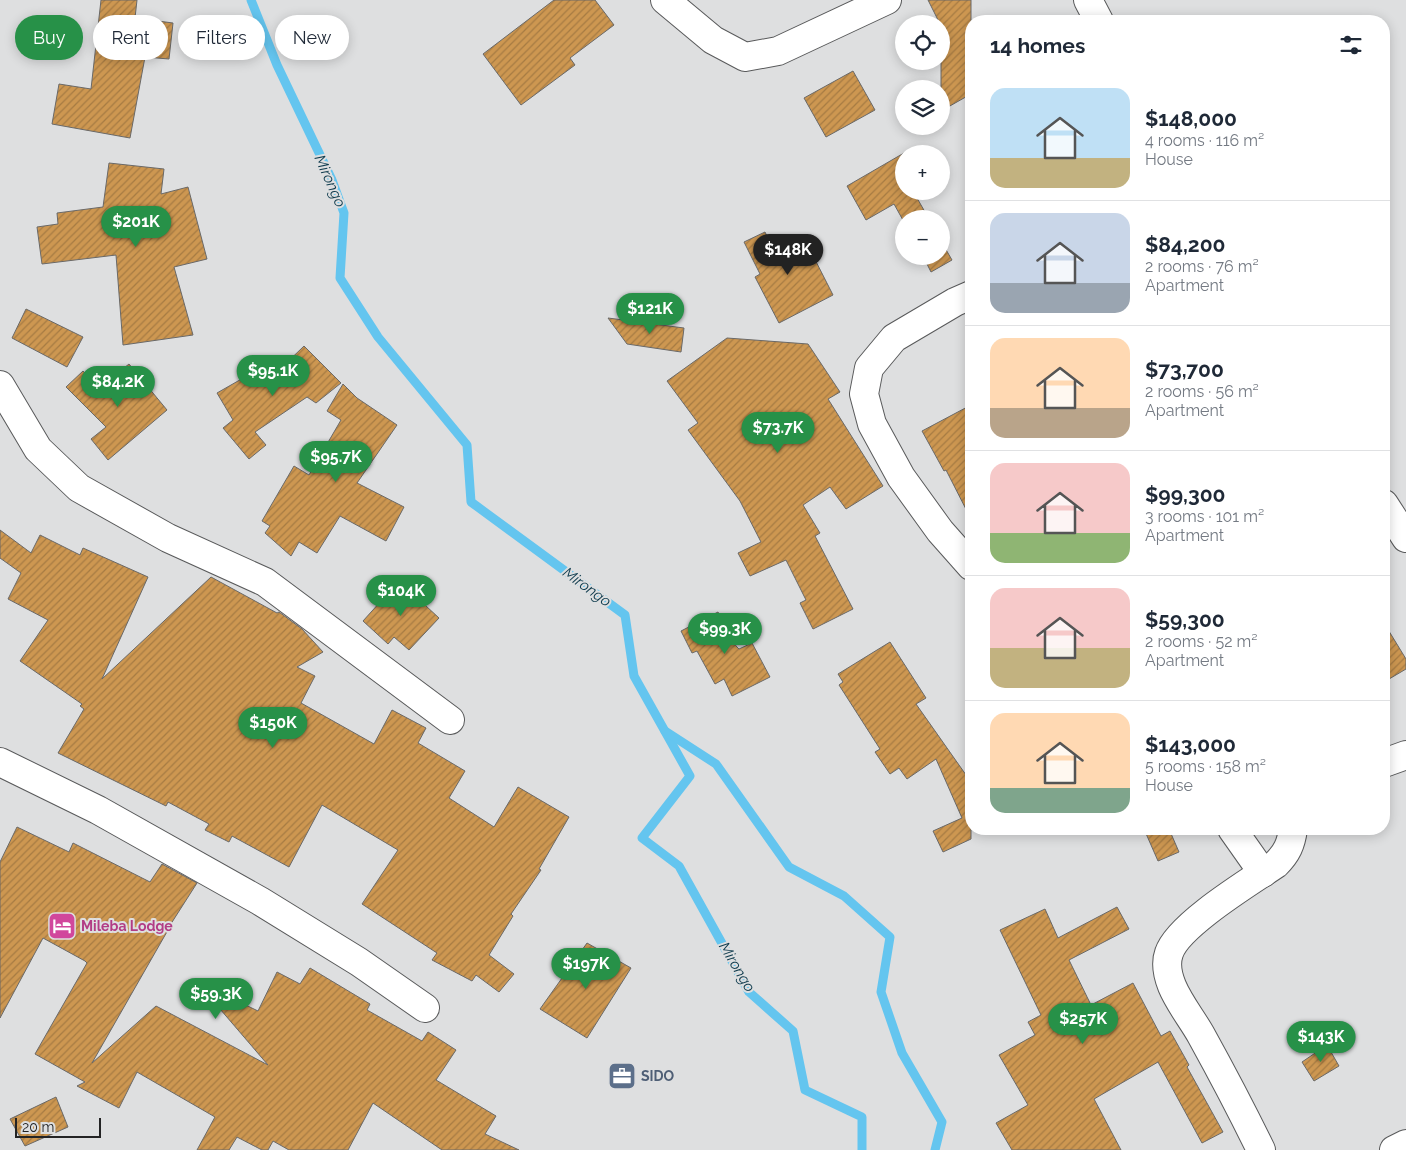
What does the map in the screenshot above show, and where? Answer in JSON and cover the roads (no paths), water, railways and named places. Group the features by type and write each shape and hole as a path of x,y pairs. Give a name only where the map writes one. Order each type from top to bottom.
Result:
{"street":[{"path":"665,0 713,40 745,58 778,51 887,0"},
{"path":"1088,0 1096,15"},
{"path":"965,298 894,338 869,368 864,394 872,424 901,477 940,531 965,559"},
{"path":"0,385 38,449 79,488 168,538 265,582 450,720"},
{"path":"1390,513 1406,538"},
{"path":"1390,761 1406,755"},
{"path":"1,765 98,810 260,901 358,962 425,1008"},
{"path":"1236,835 1262,873"},
{"path":"1261,1150 1200,1033 1173,987 1167,970 1169,952 1191,924 1276,864 1285,855 1291,843 1292,835"},
{"path":"1394,1150 1406,1144"}],"waterway":[{"name":"Mirongo","path":"251,0 277,65 332,180 344,213 340,278 378,337 467,445 471,502 625,615 634,676 690,776 642,838 679,866 749,992 793,1031 805,1090 862,1117 862,1150"},
{"path":"665,731 716,764 789,867 844,896 890,937 881,992 902,1053 942,1122 935,1150"}],"place":[{"name":"Mileba Lodge","path":"62,926"},
{"name":"SIDO","path":"622,1076"}]}
